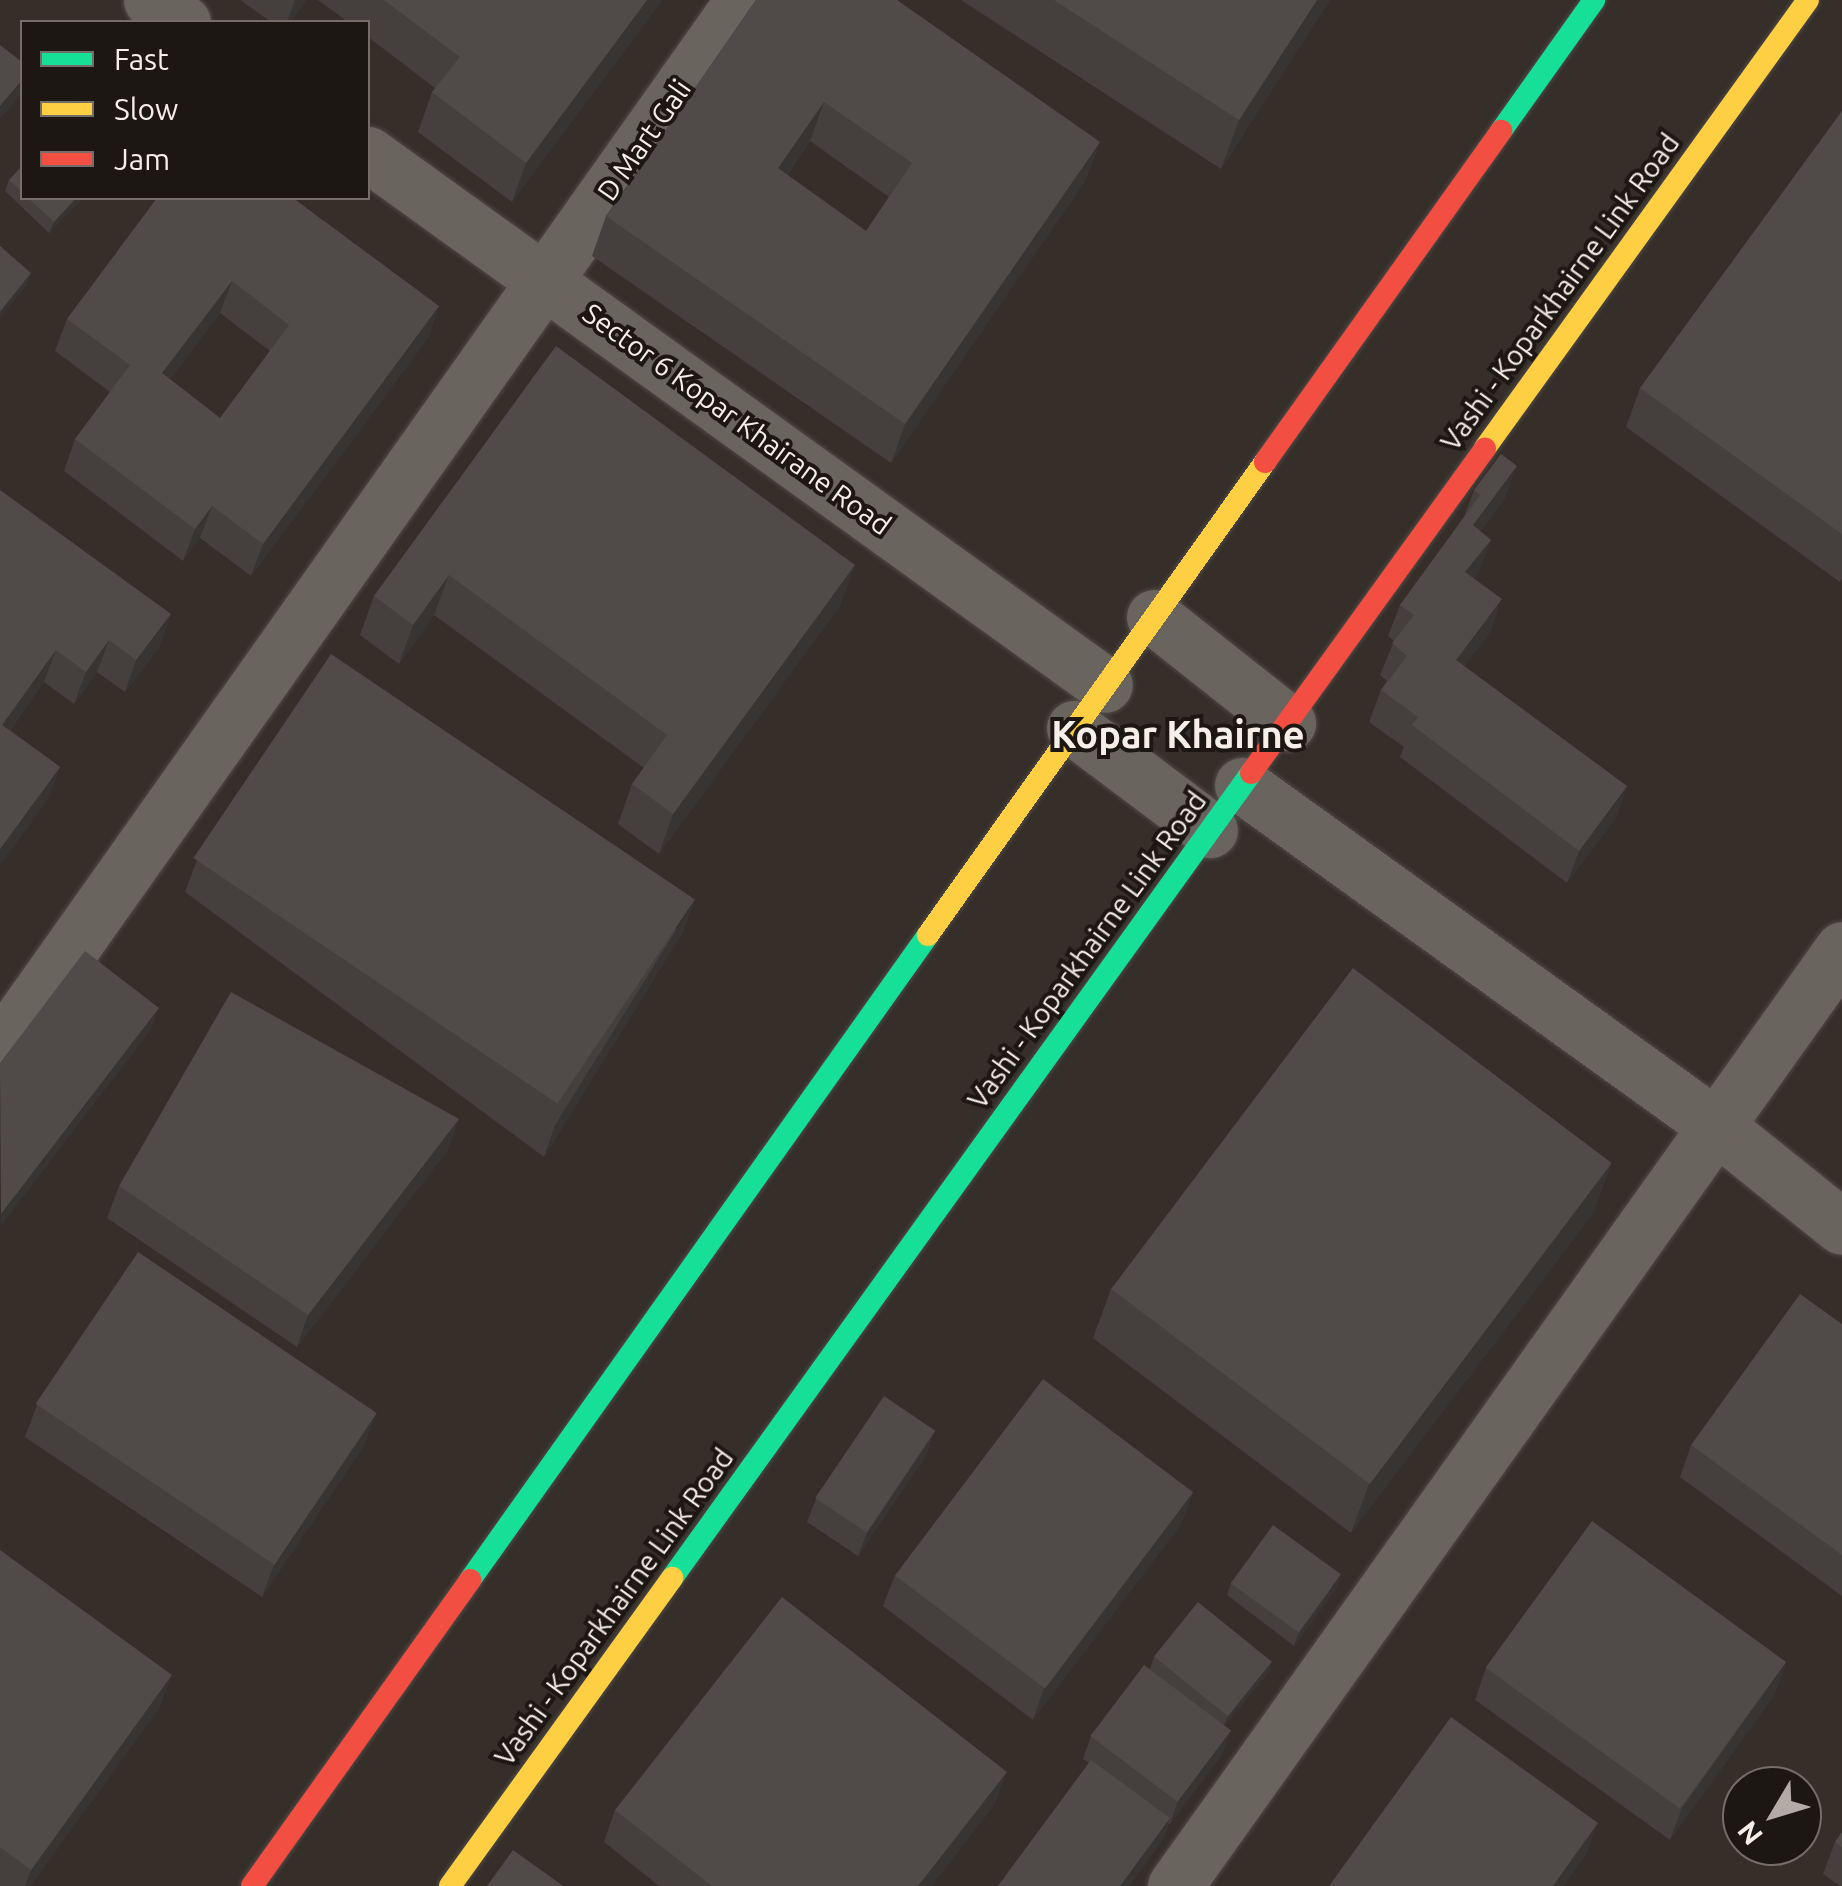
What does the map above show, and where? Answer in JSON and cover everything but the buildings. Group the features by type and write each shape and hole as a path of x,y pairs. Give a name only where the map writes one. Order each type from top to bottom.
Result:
{"main road":[{"path":"252,1886 1594,0"},
{"name":"Vashi - Koparkhairne Link Road","path":"450,1886 1808,0"}],"street":[{"path":"151,0 179,20"},
{"name":"D Mart Gali","path":"0,1049 742,0"},
{"name":"Sector 6 Kopar Khairane Road","path":"370,155 545,280 1090,707 1210,830"},
{"path":"1154,617 1288,723"},
{"path":"1242,785 1716,1126 1842,1228"},
{"path":"1176,1886 1842,950"}],"traffic: fast":[{"path":"1501,131 1594,0"},
{"path":"672,1578 1251,773"},
{"path":"470,1580 928,935"}],"traffic: slow":[{"path":"1485,448 1808,0"},
{"path":"928,935 1265,462"},
{"path":"450,1886 672,1578"}],"traffic: jam":[{"path":"1265,462 1501,131"},
{"path":"1251,773 1485,448"},
{"path":"252,1886 470,1580"}],"district":[{"name":"Kopar Khairne","path":"1178,735"}]}
